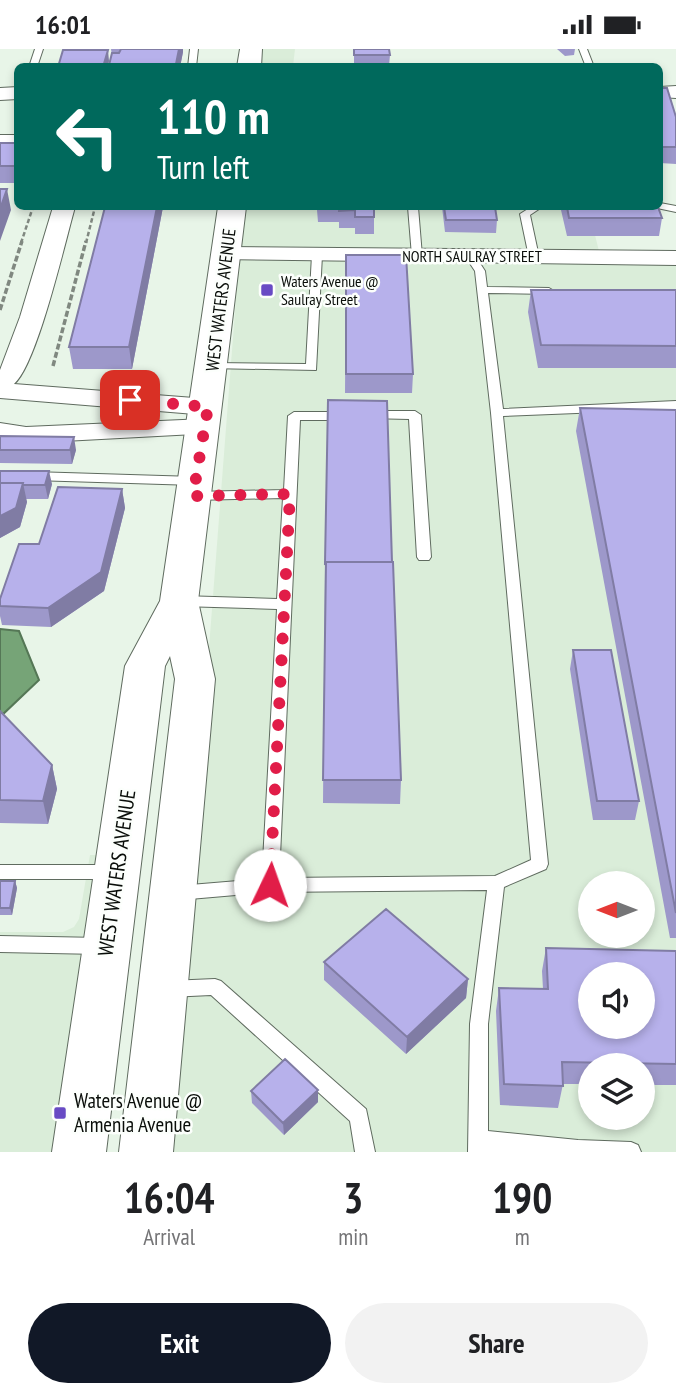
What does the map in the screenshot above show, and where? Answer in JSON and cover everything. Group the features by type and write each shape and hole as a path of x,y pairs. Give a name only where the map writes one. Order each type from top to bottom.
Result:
{"main road":[{"name":"WEST WATERS AVENUE","path":"146,1152 195,679 180,601 232,210"},
{"name":"WEST WATERS AVENUE","path":"79,1152 145,666 180,601"}],"street":[{"path":"0,383 12,373 28,329 63,210"},
{"name":"NORTH SAULRAY STREET","path":"227,254 676,258"},
{"path":"0,390 206,417"},
{"path":"0,431 26,435 206,417"}],"lane":[{"path":"413,210 417,256"},
{"path":"532,210 525,214 534,257"},
{"path":"212,366 312,368 317,255"},
{"path":"173,893 270,885 496,883 540,864 497,413 480,271 470,256"},
{"path":"482,290 565,291"},
{"path":"497,413 676,405"},
{"path":"270,885 295,416 415,415 425,557"},
{"path":"0,475 290,494"},
{"path":"180,601 284,604"},
{"path":"0,872 118,872"},
{"path":"496,883 479,1024 478,1146 631,1152"},
{"path":"0,944 108,946"},
{"path":"163,989 215,987 359,1116 365,1152"}],"path":[{"path":"0,310 32,210"},
{"path":"53,366 94,210"}],"shaded area":[{"path":"261,49 295,49 293,63 259,63"},
{"path":"245,210 589,210 599,251 240,248"},
{"path":"239,260 676,264 676,1152 170,1152"},
{"path":"0,629 19,631 39,680 0,717"},
{"path":"90,855 99,855 55,1152 0,1152 0,932 63,932 74,927 79,919"}],"building":[{"path":"121,49 179,49 176,63 110,63 112,53 119,53"},
{"path":"354,49 389,49 390,55 354,55"},
{"path":"63,50 108,50 104,63 59,63"},
{"path":"663,88 667,88 676,117 676,147 663,147"},
{"path":"0,143 14,143 14,166 0,166"},
{"path":"0,189 7,189 0,209"},
{"path":"104,210 156,210 129,347 69,347"},
{"path":"355,210 374,210 374,217 355,217"},
{"path":"444,210 495,210 497,220 446,220"},
{"path":"568,210 659,210 662,218 569,218"},
{"path":"346,255 406,255 413,374 346,374"},
{"path":"531,290 676,290 676,346 541,345"},
{"path":"328,400 387,401 392,562 325,563"},
{"path":"580,408 676,410 676,913"},
{"path":"0,436 74,437 70,450 0,450"},
{"path":"0,471 49,471 45,485 23,485 0,483"},
{"path":"0,483 23,483 16,508 0,516"},
{"path":"58,487 122,489 101,572 48,608 0,606 19,544 39,544"},
{"path":"326,562 393,562 401,780 323,780"},
{"path":"573,650 611,650 639,801 597,801"},
{"path":"0,711 52,765 43,801 0,800"},
{"path":"0,881 15,881 10,908 0,908"},
{"path":"386,909 468,979 407,1037 324,962"},
{"path":"546,948 676,951 676,1064 655,1064 655,1053 578,1053 578,1062 562,1062 563,1086 504,1084 499,988 548,989"},
{"path":"285,1059 318,1090 283,1123 251,1091"}],"place":[{"name":"Waters Avenue @ Saulray Street","path":"267,290"},
{"name":"Waters Avenue @ Armenia Avenue","path":"60,1113"}],"route":[{"path":"130,400 208,407 193,496 290,494 270,885"}]}
